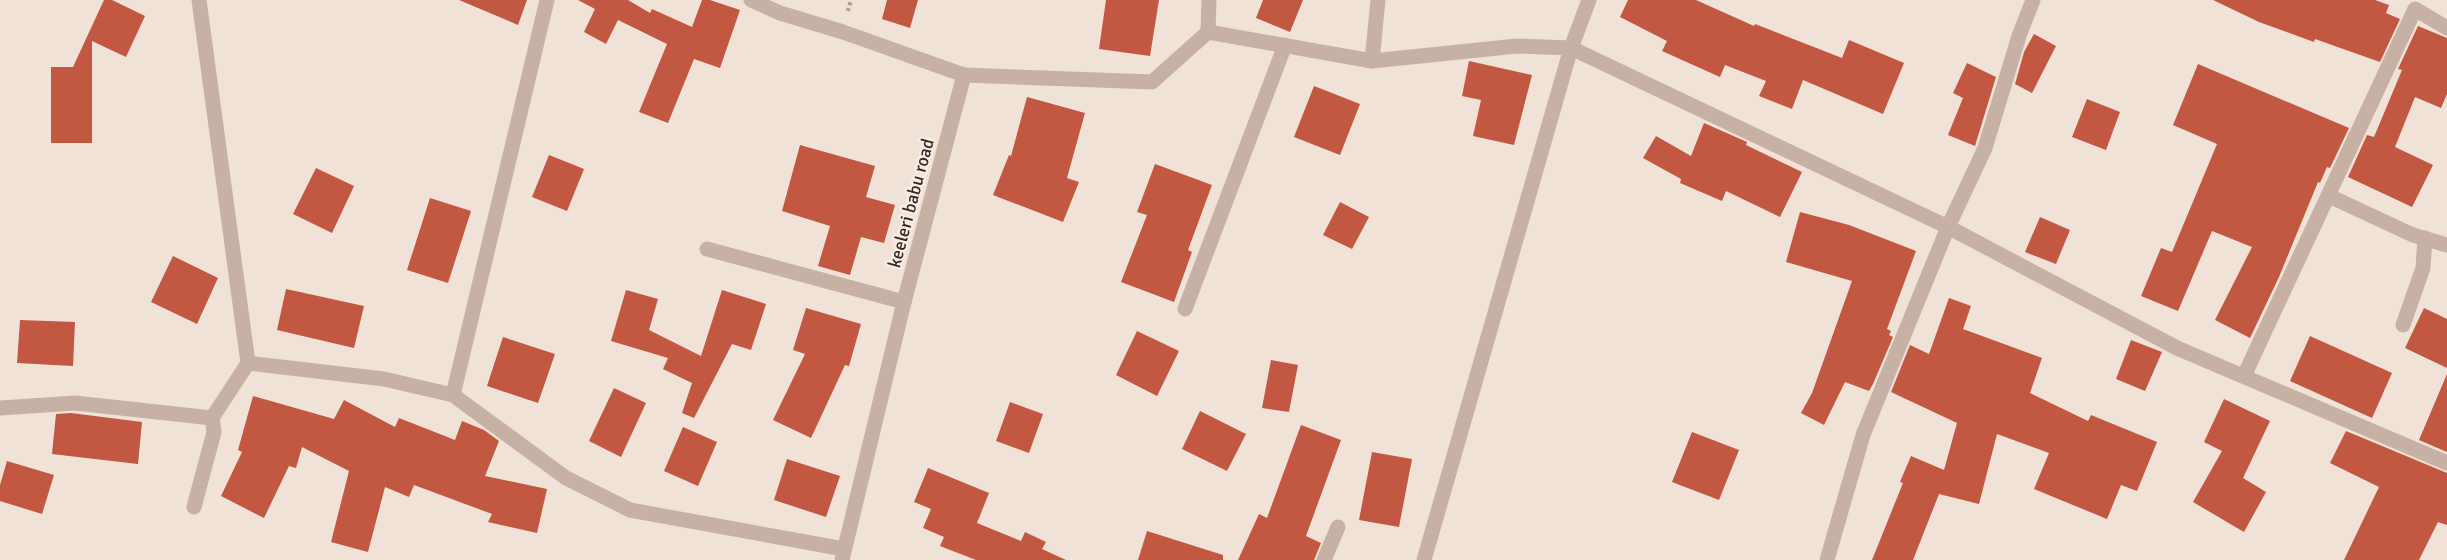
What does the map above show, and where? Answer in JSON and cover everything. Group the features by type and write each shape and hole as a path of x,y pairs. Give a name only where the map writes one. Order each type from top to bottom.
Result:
{"street":[{"path":"194,507 213,432 212,418 248,363 199,0"},
{"path":"453,395 547,0"},
{"path":"751,0 780,13 843,32 964,75 1152,82 1208,32 1209,0"},
{"path":"1372,61 1378,0"},
{"path":"1424,560 1570,48 1589,0"},
{"path":"1827,560 1863,435 1948,227 1985,147 2019,36 2033,0"},
{"path":"2244,376 2329,196 2411,5 2447,28"},
{"path":"1208,32 1372,61 1517,46 1570,48 1948,227 2177,348 2447,463"},
{"path":"1185,309 1285,45"},
{"name":"keeleri babu road","path":"843,555 904,302 964,75"},
{"path":"2329,196 2414,236 2447,244"},
{"path":"2403,325 2423,268 2425,238"},
{"path":"707,249 904,302"},
{"path":"248,363 384,380 453,395 566,478 630,510 843,555"},
{"path":"0,408 75,403 212,418"},
{"path":"1324,560 1338,527"}],"building":[{"path":"104,0 112,0 145,16 126,57 92,41 92,143 51,143 51,67 73,67"},
{"path":"459,0 527,0 518,25"},
{"path":"578,0 628,0 650,13 652,9 692,27 702,0 710,0 740,10 720,68 694,59 668,123 639,112 667,44 618,20 606,44 584,32 595,9"},
{"path":"887,0 918,0 910,28 882,19"},
{"path":"1106,0 1159,0 1150,56 1099,49"},
{"path":"1263,0 1303,0 1290,32 1256,18"},
{"path":"1628,0 1696,0 1754,26 1755,24 1842,58 1849,40 1904,63 1883,114 1803,80 1792,109 1759,96 1766,81 1725,65 1720,77 1662,51 1667,41 1620,17"},
{"path":"2213,0 2375,0 2389,5 2386,13 2400,19 2380,62 2259,22"},
{"path":"2418,26 2447,38 2447,94 2441,108 2415,97 2395,147 2433,165 2412,207 2348,177 2367,135 2374,137 2402,70 2398,69"},
{"path":"2034,34 2056,46 2032,93 2015,84 2024,52"},
{"path":"1469,61 1532,75 1514,145 1473,136 1481,100 1462,96"},
{"path":"1967,63 1996,77 1975,146 1948,135 1963,98 1953,93"},
{"path":"2198,64 2349,128 2330,168 2327,167 2320,183 2318,182 2279,277 2250,338 2215,320 2252,247 2212,231 2178,311 2141,296 2161,248 2172,252 2217,144 2173,125"},
{"path":"1314,86 1360,104 1340,155 1294,137"},
{"path":"1027,97 1085,113 1067,178 1079,182 1063,222 993,195 1009,155 1011,156"},
{"path":"2087,99 2120,112 2106,150 2072,137"},
{"path":"1704,123 1747,142 1746,145 1802,172 1780,217 1726,191 1722,201 1680,183 1681,179 1643,158 1656,136 1691,156"},
{"path":"800,145 875,166 866,197 895,205 884,243 861,237 850,275 818,266 830,226 782,211"},
{"path":"549,155 584,169 567,211 532,197"},
{"path":"1155,164 1212,185 1188,250 1192,252 1174,302 1121,282 1147,215 1137,212"},
{"path":"316,168 354,186 332,233 293,214"},
{"path":"430,198 471,211 448,283 407,270"},
{"path":"1340,202 1369,217 1352,249 1323,235"},
{"path":"1800,212 1849,225 1916,251 1887,329 1891,331 1889,335 1893,337 1873,384 1869,391 1845,382 1824,425 1801,413 1812,393 1852,281 1786,262"},
{"path":"2040,217 2070,230 2056,264 2025,252"},
{"path":"173,256 218,278 197,324 151,302"},
{"path":"286,289 364,306 354,348 277,330"},
{"path":"626,290 658,299 649,330 701,356 722,290 766,304 751,350 732,344 694,418 682,413 692,383 663,369 668,358 611,341"},
{"path":"1949,298 1971,306 1963,329 2042,358 2030,393 2088,421 2091,415 2157,442 2137,491 2121,485 2107,519 2034,489 2049,453 1997,434 1979,504 1939,494 1913,560 1872,560 1903,483 1900,482 1911,456 1944,470 1957,423 1891,392 1910,345 1929,354"},
{"path":"806,308 861,324 849,366 845,365 811,438 773,420 805,354 793,350"},
{"path":"2424,308 2447,319 2447,368 2405,348"},
{"path":"20,320 75,322 73,366 17,363"},
{"path":"1137,331 1179,351 1157,396 1116,375"},
{"path":"2310,336 2392,373 2372,418 2290,381"},
{"path":"503,337 555,354 538,403 487,386"},
{"path":"2131,340 2162,352 2145,391 2116,379"},
{"path":"1271,360 1298,365 1289,412 1262,408"},
{"path":"2447,374 2447,452 2419,440"},
{"path":"614,388 646,403 621,457 589,441"},
{"path":"253,396 334,419 344,400 395,427 399,418 455,440 462,421 484,430 499,441 485,476 547,489 537,533 488,522 492,514 414,485 409,497 385,487 368,552 331,542 349,471 302,447 296,468 289,466 264,518 221,496 242,452 238,450"},
{"path":"2224,399 2270,421 2243,478 2266,492 2244,532 2193,502 2222,451 2204,442"},
{"path":"1010,402 1043,414 1029,453 996,441"},
{"path":"1200,411 1246,434 1227,471 1182,449"},
{"path":"71,413 142,422 138,464 52,454 56,414"},
{"path":"1301,425 1341,440 1306,536 1321,543 1314,560 1238,560 1259,514 1267,518"},
{"path":"683,427 717,442 698,486 664,471"},
{"path":"2346,431 2447,473 2447,525 2438,522 2419,560 2344,560 2379,487 2330,463"},
{"path":"1692,432 1739,450 1719,500 1672,482"},
{"path":"1372,452 1412,459 1399,527 1359,520"},
{"path":"787,459 840,476 826,517 774,500"},
{"path":"7,461 54,475 42,514 0,501 0,485"},
{"path":"928,468 989,493 977,523 1021,541 1025,532 1046,542 1042,549 1066,560 976,560 940,546 944,537 923,528 931,509 914,502"},
{"path":"1147,531 1223,555 1223,560 1138,560"}]}
